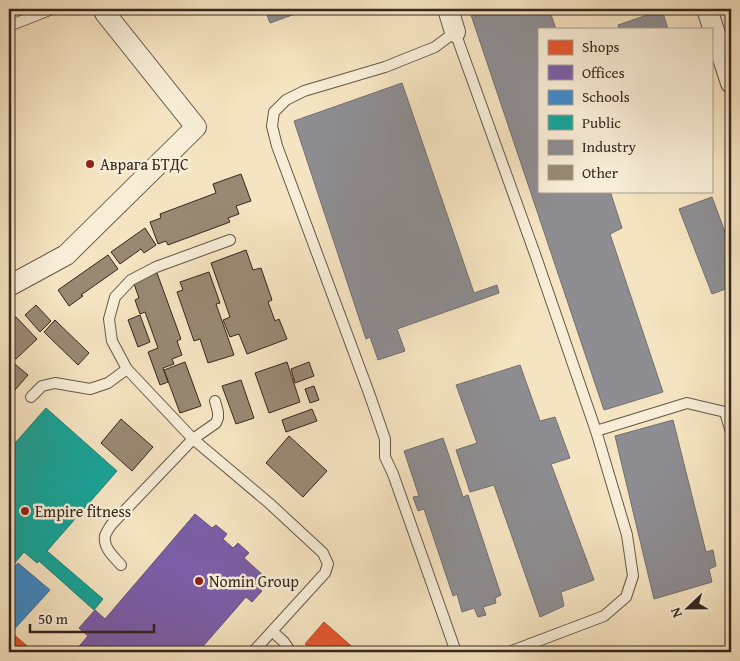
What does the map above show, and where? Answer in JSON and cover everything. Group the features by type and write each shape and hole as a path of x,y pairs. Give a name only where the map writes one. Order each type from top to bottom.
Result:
{"street":[{"path":"448,9 455,32"},
{"path":"707,9 731,83"},
{"path":"9,286 66,255 196,127 105,13"}],"lane":[{"path":"9,26 52,9"},
{"path":"456,652 393,474 385,457 384,438 369,393 277,146 272,126 274,112 286,100 304,91 385,67 410,57 435,46 455,32 532,245 596,431 627,535 633,576 626,597 604,616 509,652"},
{"path":"230,240 156,267 131,280 116,297 109,319 112,341 127,369 193,440 269,503 323,553 328,564 324,573 273,632 253,652"},
{"path":"30,397 42,386 55,383 90,389 108,384 127,369"},
{"path":"121,564 106,546 105,536 111,525 193,440 216,423 218,412 215,401"},
{"path":"596,431 686,403 725,412 731,432"},
{"path":"273,632 291,652"}],"building: Shops":[{"path":"324,622 358,652 314,652 305,644"},
{"path":"12,633 34,652 9,652 9,637"}],"building: Offices":[{"name":"Nomin Group","path":"195,514 212,528 216,525 227,534 223,539 233,548 238,543 249,553 244,558 264,576 255,586 262,591 252,602 246,597 198,652 74,652 88,636 79,628 95,610 105,619"}],"building: Schools":[{"path":"18,563 50,590 9,635 9,573"}],"building: Public":[{"path":"46,408 117,471 47,551 103,599 94,610 39,561 37,563 24,552 9,570 9,554 16,545 9,539 9,450"}],"building: Industry":[{"path":"265,9 309,9 270,23"},
{"path":"469,9 549,9 556,28 538,28 538,192 610,192 622,228 610,234 663,392 604,410"},
{"path":"662,10 668,28 619,28 618,25"},
{"path":"402,83 474,293 497,285 499,293 397,329 405,351 378,360 370,337 366,339 294,121"},
{"path":"712,197 731,248 731,287 712,294 679,209"},
{"path":"520,365 540,421 555,417 570,458 551,464 594,580 561,592 564,606 540,617 494,485 470,492 456,450 477,443 456,385"},
{"path":"673,420 706,552 713,550 716,566 709,569 712,582 654,599 615,436"},
{"path":"443,438 463,497 468,495 501,595 495,598 496,603 483,607 486,615 478,617 474,608 462,612 457,594 453,596 424,509 418,511 413,497 419,496 404,451"}],"building: Other":[{"path":"241,174 251,201 236,206 239,214 228,218 230,222 168,245 166,241 158,244 150,222 161,218 160,214 216,193 213,184"},
{"path":"145,228 156,245 144,253 141,249 120,264 111,252"},
{"path":"246,250 253,270 261,268 272,300 268,302 275,321 279,319 287,339 247,354 239,334 230,337 223,320 230,317 211,263"},
{"path":"108,255 118,269 81,295 83,296 69,306 58,290"},
{"path":"209,272 220,303 216,304 234,355 208,363 200,339 194,341 177,292 183,290 180,282"},
{"path":"157,273 181,339 177,341 182,355 172,359 174,364 163,368 168,382 160,385 148,352 158,348 145,312 140,314 135,300 139,298 133,281"},
{"path":"36,305 51,321 40,332 25,315"},
{"path":"140,315 150,342 138,347 128,320"},
{"path":"16,317 37,339 16,359 9,351 9,319"},
{"path":"55,320 89,353 78,365 44,332"},
{"path":"10,360 28,375 9,397 9,362"},
{"path":"185,362 201,406 180,413 164,370"},
{"path":"287,362 300,402 269,413 255,373"},
{"path":"309,362 314,376 295,383 291,369"},
{"path":"241,380 254,418 236,424 222,386"},
{"path":"314,386 319,400 310,403 305,389"},
{"path":"312,409 317,421 286,432 282,420"},
{"path":"121,419 153,447 132,471 101,443"},
{"path":"289,436 327,471 303,497 266,463"}],"place":[{"name":"Аврага БТДС","path":"90,164"},
{"name":"Empire fitness","path":"25,511"},
{"name":"Nomin Group","path":"199,581"}]}
